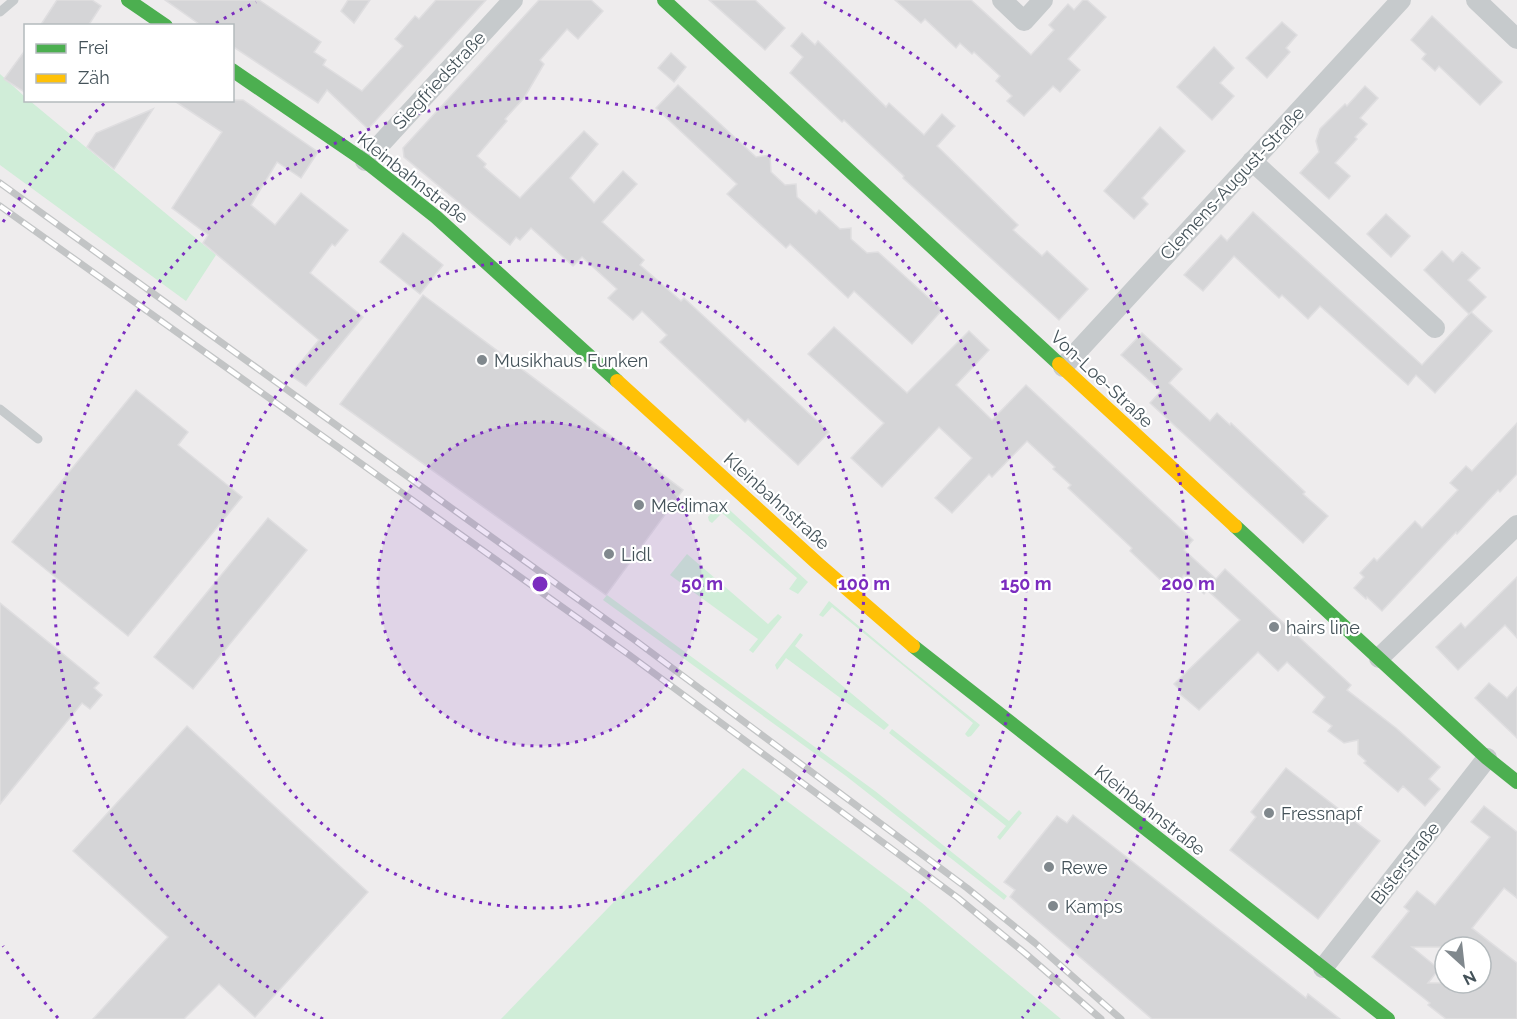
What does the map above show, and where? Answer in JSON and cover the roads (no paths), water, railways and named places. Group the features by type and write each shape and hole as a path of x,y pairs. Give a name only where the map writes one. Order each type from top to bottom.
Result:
{"street":[{"path":"128,0 163,24"},
{"name":"Siegfriedstraße","path":"365,161 513,0"},
{"name":"Von-Loe-Straße","path":"664,0 1487,758 1517,782"},
{"path":"1002,0 1024,21 1044,0"},
{"name":"Clemens-August-Straße","path":"1063,367 1401,0"},
{"path":"1476,0 1517,39"},
{"name":"Kleinbahnstraße","path":"234,71 365,161 436,217 825,570 916,649 1388,1019"},
{"path":"1252,161 1435,327"},
{"path":"1379,658 1517,525"},
{"name":"Bisterstraße","path":"1323,968 1487,758"}],"lane":[{"path":"0,12 14,0"},
{"path":"0,409 38,439"}],"railway":[{"path":"0,183 636,641 967,888 1035,943 1121,1019"},
{"path":"0,206 628,654 958,898 1101,1019"}],"place":[{"name":"Musikhaus Funken","path":"482,360"},
{"name":"Medimax","path":"639,505"},
{"name":"Lidl","path":"609,554"},
{"name":"hairs line","path":"1274,627"},
{"name":"Fressnapf","path":"1269,813"},
{"name":"Rewe","path":"1049,867"},
{"name":"Kamps","path":"1053,906"}]}
